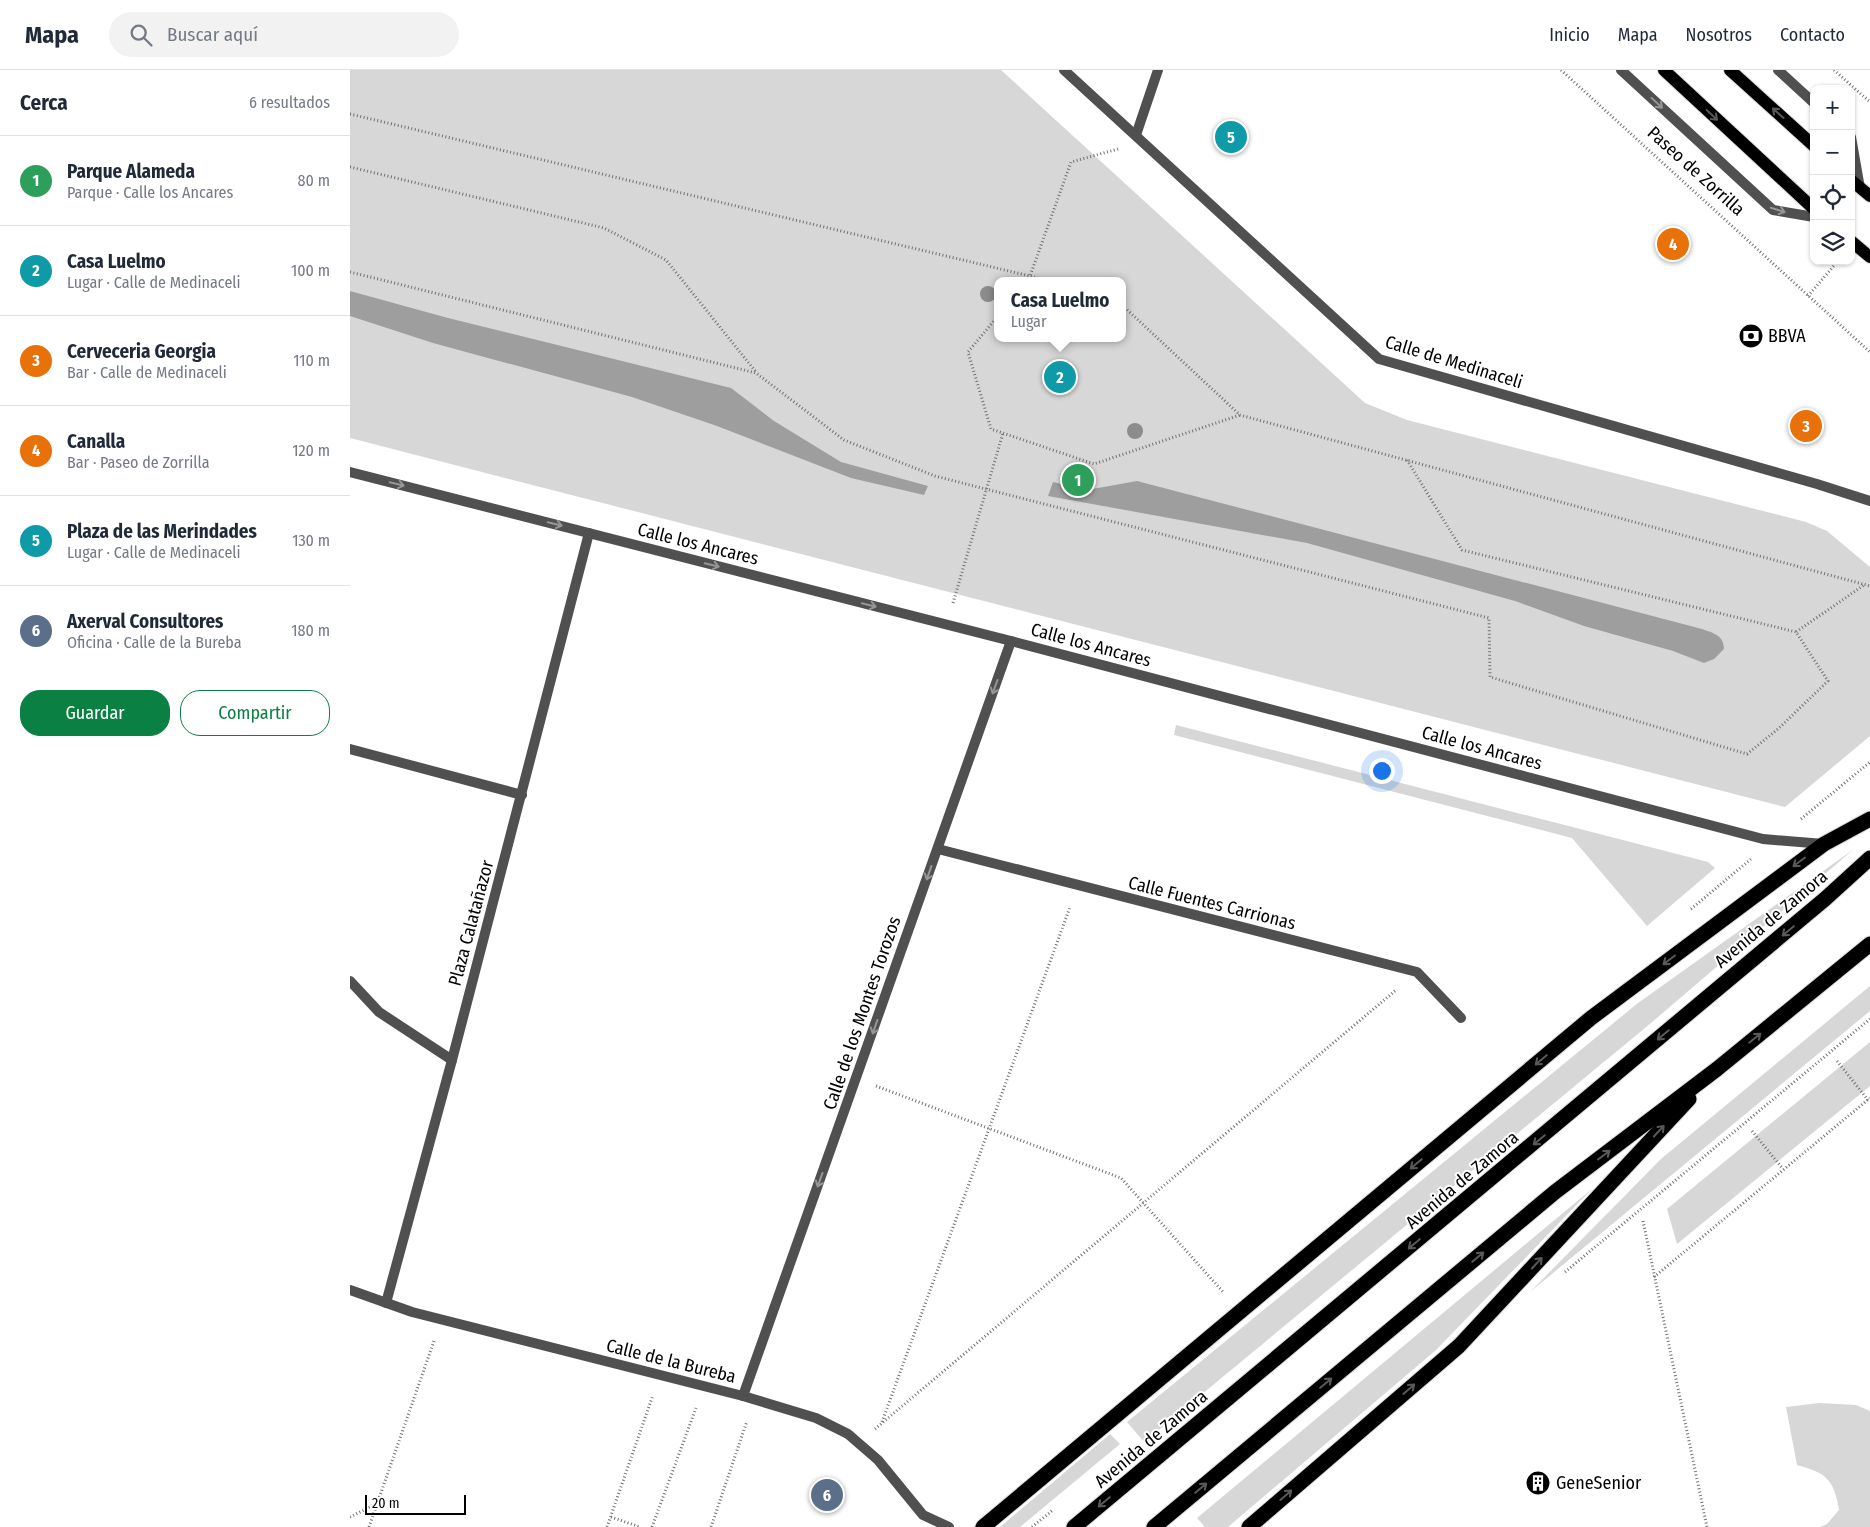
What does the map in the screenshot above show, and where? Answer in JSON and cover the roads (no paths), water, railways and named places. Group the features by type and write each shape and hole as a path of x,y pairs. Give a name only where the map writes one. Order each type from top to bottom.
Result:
{"highway":[{"path":"983,1527 1591,1018 1824,844 1870,818"},
{"name":"Avenida de Zamora","path":"1074,1527 1810,912 1870,858"},
{"path":"1159,1523 1555,1192 1717,1069 1870,944"},
{"path":"1249,1527 1459,1346 1717,1069"}],"main road":[{"path":"1664,70 1810,205"},
{"path":"1730,70 1810,142"},
{"path":"1855,244 1870,257"}],"street":[{"name":"Calle de Medinaceli","path":"1064,70 1379,360 1817,484 1870,501"},
{"path":"1136,135 1158,70"},
{"name":"Paseo de Zorrilla","path":"1621,70 1773,210 1810,216"},
{"path":"1778,70 1810,99"},
{"path":"1855,160 1860,188"},
{"name":"Calle los Ancares","path":"350,472 1011,641 1773,841 1824,844"},
{"name":"Plaza Calatañazor","path":"386,1303 522,795 589,533"},
{"name":"Calle de los Montes Torozos","path":"744,1396 1011,641"},
{"path":"350,749 522,795"},
{"name":"Calle Fuentes Carrionas","path":"938,849 1417,972 1461,1018"},
{"path":"350,981 380,1012 452,1060"},
{"name":"Calle de la Bureba","path":"350,1290 441,1319 744,1396 816,1418 848,1434 878,1460 923,1515 949,1527"}],"place":[{"name":"Plaza de las Merindades","path":"1231,137"},
{"name":"Canalla","path":"1673,244"},
{"name":"BBVA","path":"1751,336"},
{"name":"Casa Luelmo","path":"1060,377"},
{"name":"Cerveceria Georgia","path":"1806,426"},
{"name":"Parque Alameda","path":"1078,480"},
{"name":"GeneSenior","path":"1538,1483"},
{"name":"Axerval Consultores","path":"827,1495"}]}
